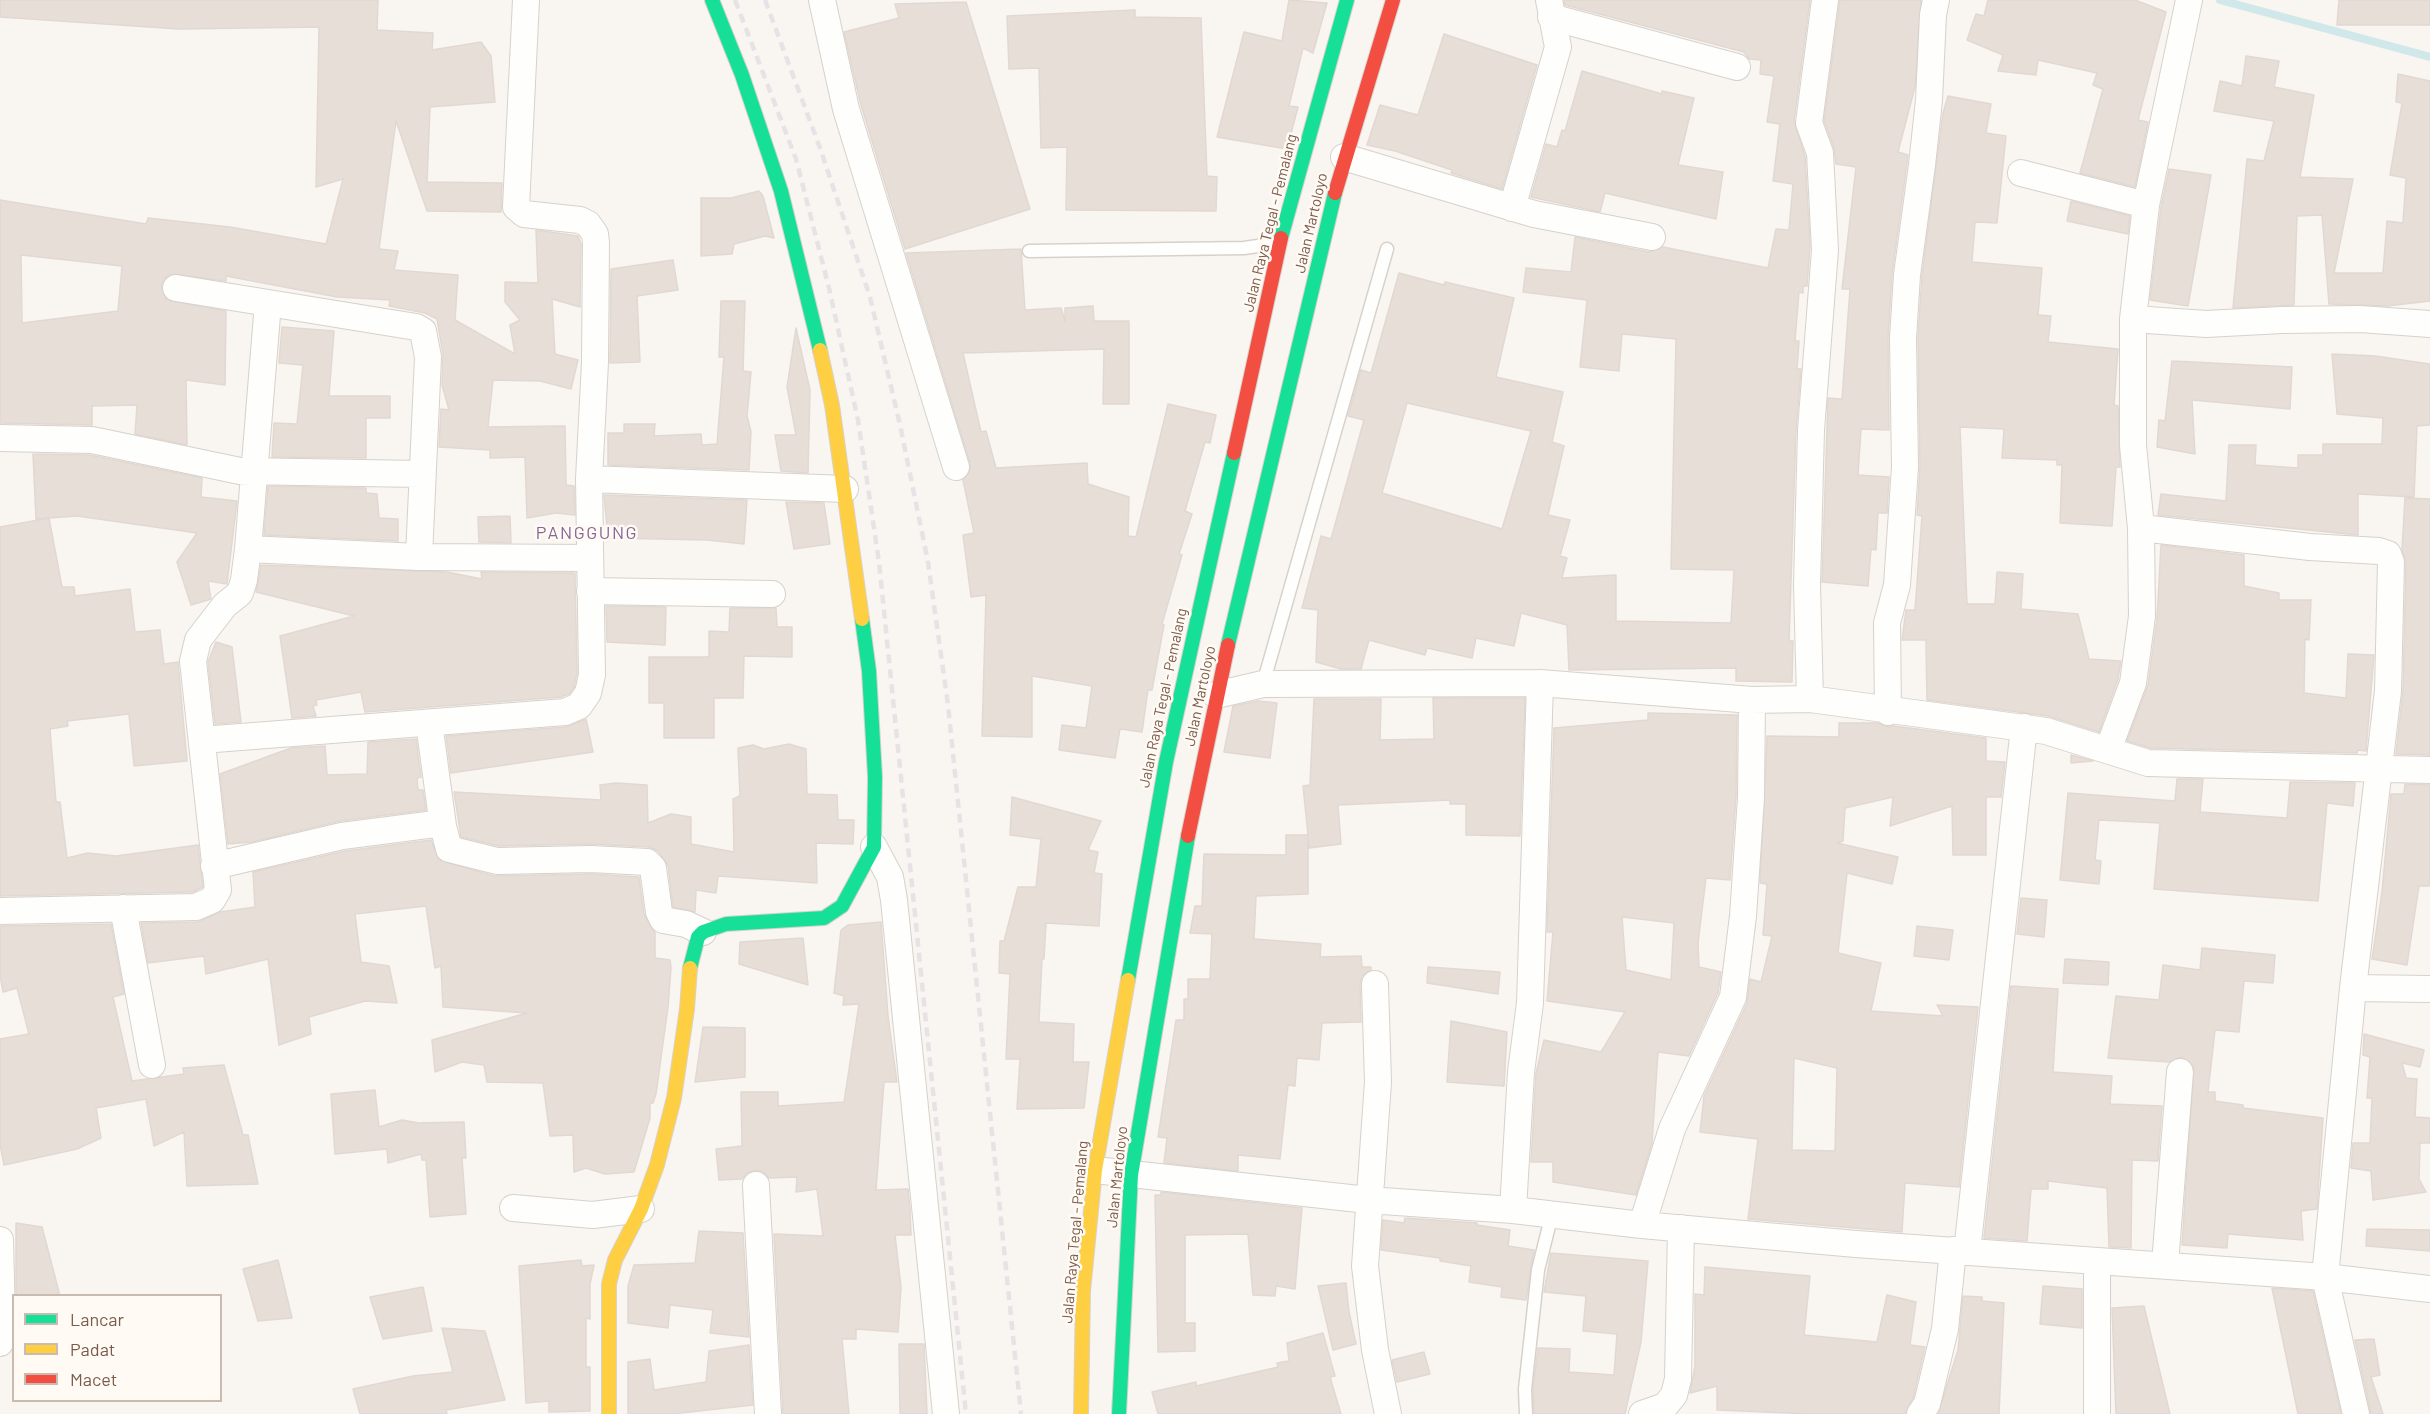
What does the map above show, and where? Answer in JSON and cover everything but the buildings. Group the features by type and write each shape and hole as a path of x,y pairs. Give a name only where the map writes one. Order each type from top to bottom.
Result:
{"main road":[{"path":"609,1414 609,1284 615,1260 641,1209 657,1165 674,1098 687,1009 690,961 698,937 703,932 726,924 824,918 842,906 874,847 875,777 869,671 845,489 815,325 781,191 742,75 712,0"},
{"name":"Jalan Raya Tegal - Pemalang","path":"1081,1414 1083,1291 1095,1170 1166,762 1280,243 1347,0"},
{"name":"Jalan Martoloyo","path":"1119,1414 1131,1175 1183,864 1216,695 1344,157 1393,0"}],"street":[{"path":"202,740 565,712 579,706 588,693 592,675 589,479 595,362 596,234 588,224 580,220 524,214 516,207 526,0"},
{"path":"822,0 846,109 956,467"},
{"path":"1810,699 1807,585 1811,430 1825,250 1820,153 1809,123 1824,0"},
{"path":"1888,712 1887,623 1897,585 1905,467 1903,338 1906,285 1923,154 1932,15 1936,0"},
{"path":"2108,750 2133,683 2142,616 2141,528 2133,445 2133,320 2146,205 2189,2"},
{"path":"1512,208 1558,46 1550,8"},
{"path":"1550,8 1737,67"},
{"path":"1344,157 1512,208 1652,237"},
{"path":"2021,173 2146,205"},
{"path":"176,288 416,327 423,331 428,357 419,557"},
{"path":"0,911 196,907 212,900 218,890 193,661 198,640 225,605 240,592 248,549 268,303"},
{"path":"2133,320 2206,324 2360,319 2430,324"},
{"path":"0,438 92,440 240,471 421,474"},
{"path":"589,479 845,489"},
{"path":"2141,528 2310,548 2379,550 2388,554 2391,578 2388,691 2353,988 2325,1277 2356,1414"},
{"path":"248,549 419,557 590,558"},
{"path":"590,591 771,594"},
{"path":"1216,695 1263,684 1540,683 1752,700 1810,699 1888,712 2024,727 2148,763 2430,770"},
{"path":"1513,1210 1521,1072 1530,1003 1540,683"},
{"path":"1642,1224 1672,1129 1733,997 1743,916 1751,798 1752,700"},
{"path":"429,723 443,826 449,849 496,861 591,859 647,862 652,868 659,912 663,920 686,924 703,932"},
{"path":"1920,1414 1927,1404 1960,1251 2024,727"},
{"path":"214,866 342,836 425,824 443,826"},
{"path":"874,847 890,877 894,900 946,1414"},
{"path":"123,908 152,1065"},
{"path":"1376,984 1378,1082 1365,1266 1375,1350 1388,1414"},
{"path":"2353,988 2430,989"},
{"path":"2165,1264 2180,1072"},
{"path":"1095,1170 1368,1200 1513,1210 1681,1228 2097,1262 2165,1264 2325,1277 2430,1289"},
{"path":"756,1185 768,1414"},
{"path":"513,1208 592,1215 641,1209"},
{"path":"1642,1414 1665,1406 1674,1395 1678,1379 1681,1228"},
{"path":"0,1240 2,1308 0,1343"},
{"path":"2097,1262 2097,1414"}],"lane":[{"path":"1029,251 1244,248 1280,243"},
{"path":"1263,684 1387,249"},
{"path":"1526,1414 1525,1389 1538,1270 1552,1214"}],"waterway":[{"path":"2220,0 2430,57"}],"railway":[{"path":"735,0 796,159 829,288 858,420 879,562 966,1414"},
{"path":"765,0 820,148 870,297 900,425 928,562 948,705 1021,1414"}],"traffic: fast":[{"path":"712,0 742,75 781,191 820,350"},
{"path":"1281,238 1347,0"},
{"path":"1228,645 1335,193"},
{"path":"1128,980 1166,762 1234,453"},
{"path":"690,968 698,937 703,932 726,924 824,918 842,906 874,847 875,777 869,671 862,619"},
{"path":"1119,1414 1131,1175 1188,836"}],"traffic: slow":[{"path":"820,350 832,405 862,619"},
{"path":"609,1414 609,1284 615,1260 641,1209 657,1165 674,1098 687,1009 690,968"},
{"path":"1081,1414 1083,1291 1095,1170 1128,980"}],"traffic: jam":[{"path":"1335,193 1393,0"},
{"path":"1234,453 1281,238"},
{"path":"1188,836 1228,645"}],"district":[{"name":"PANGGUNG","path":"587,533"}]}
